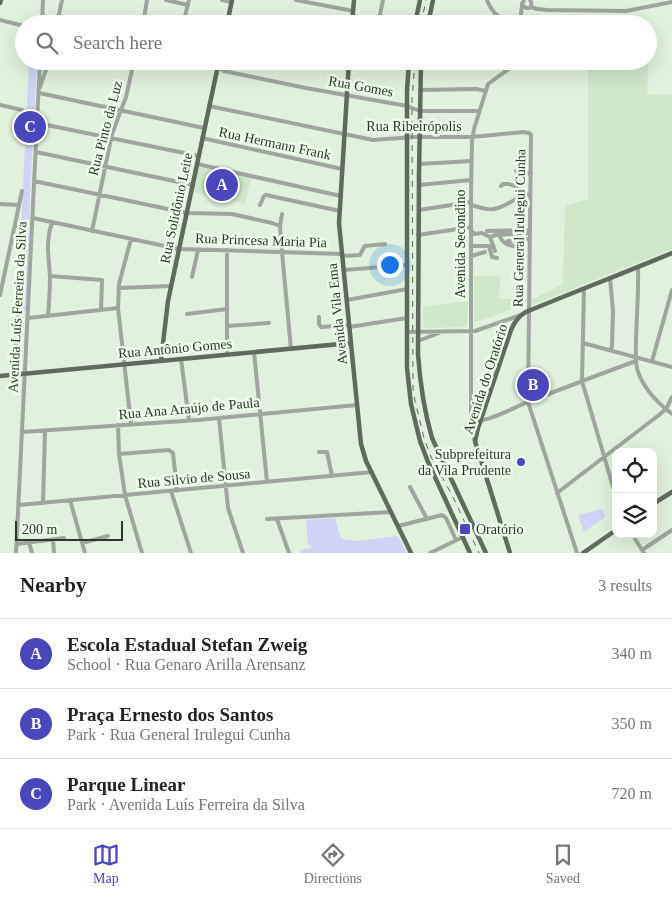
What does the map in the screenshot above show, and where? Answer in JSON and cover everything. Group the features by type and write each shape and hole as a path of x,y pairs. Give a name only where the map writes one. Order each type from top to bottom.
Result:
{"main road":[{"path":"353,15 354,0"},
{"path":"417,15 420,0"},
{"path":"430,15 433,0"},
{"path":"229,15 232,1"},
{"name":"Rua Solidônio Leite","path":"161,360 168,301 178,249 218,70"},
{"name":"Avenida Vila Ema","path":"348,70 339,223 361,444 366,460 411,553"},
{"path":"409,70 407,332 409,390 418,435 428,462 470,553"},
{"path":"421,70 418,210 418,341 420,382 426,419 432,438 486,553"},
{"name":"Avenida do Oratório","path":"510,553 475,441 511,330 520,315 672,255"},
{"name":"Rua Antônio Gomes","path":"0,376 351,343"},
{"path":"470,420 478,428"},
{"path":"657,501 672,492"},
{"path":"583,553 612,533"}],"street":[{"path":"42,15 43,0"},
{"path":"59,15 62,0"},
{"path":"144,15 147,0"},
{"path":"166,0 188,2 186,15"},
{"path":"222,0 232,1"},
{"path":"296,0 353,10"},
{"path":"380,15 383,0"},
{"path":"487,0 497,15"},
{"path":"522,15 530,8 531,0"},
{"path":"522,2 524,7 547,10 626,11 672,2"},
{"path":"521,15 522,2"},
{"path":"0,20 15,24"},
{"name":"Avenida Luís Ferreira da Silva","path":"16,553 40,70"},
{"path":"46,70 39,91 204,128"},
{"name":"Rua Pinto da Luz","path":"92,231 111,138 132,70"},
{"name":"Rua Gomes","path":"221,70 407,106 420,111"},
{"name":"Avenida Secondino","path":"475,441 470,420 472,137 490,82 507,70"},
{"path":"420,90 486,91"},
{"path":"0,105 22,110"},
{"name":"Rua Ribeirópolis","path":"209,106 373,140 407,137 472,137 523,132 531,135"},
{"path":"420,111 479,111"},
{"path":"37,123 198,156"},
{"name":"Rua General Irulegui Cunha","path":"531,135 528,402 577,553"},
{"name":"Rua Hermann Frank","path":"202,138 342,169"},
{"path":"36,152 192,185"},
{"path":"419,164 472,161"},
{"path":"197,164 341,196"},
{"path":"516,171 531,174"},
{"path":"419,185 471,180"},
{"path":"34,181 187,213 232,214 280,226"},
{"path":"501,186 509,184 517,187 525,194"},
{"path":"0,292 22,191"},
{"path":"418,210 471,203 488,210 503,207 525,194 530,194"},
{"path":"260,205 266,195 340,211"},
{"path":"0,204 19,205"},
{"path":"17,212 23,214"},
{"path":"282,214 280,226 291,348"},
{"name":"Rua Princesa Maria Pia","path":"33,218 178,249 360,255 365,246 385,244"},
{"path":"48,316 50,276 47,248 52,222"},
{"path":"418,235 471,229 474,234 482,233 490,237 530,232"},
{"path":"487,231 530,232"},
{"path":"499,235 501,240 508,246 518,247 519,242"},
{"path":"490,237 495,251"},
{"path":"130,239 119,288 118,308 131,424"},
{"path":"508,241 530,240"},
{"path":"471,246 489,246 492,257 497,258"},
{"path":"192,277 198,250"},
{"path":"227,250 227,354"},
{"path":"471,256 485,252"},
{"path":"344,270 408,265"},
{"path":"638,268 636,359 642,380 647,388 655,400 672,414"},
{"path":"50,276 102,280 101,310"},
{"path":"610,278 613,311 611,350"},
{"path":"119,288 171,286"},
{"path":"347,300 407,289"},
{"path":"584,289 582,381 615,493"},
{"path":"652,361 672,290"},
{"path":"13,374 19,308"},
{"path":"28,318 118,308"},
{"path":"187,314 227,309"},
{"path":"407,332 480,330 520,315"},
{"path":"319,317 321,327 349,326 407,318"},
{"path":"227,326 269,323"},
{"path":"418,341 443,332"},
{"path":"583,342 636,359 652,361 672,367"},
{"path":"254,352 267,482"},
{"path":"182,359 189,420"},
{"path":"470,420 481,420 636,359"},
{"path":"557,493 666,409 672,397"},
{"name":"Rua Ana Araújo de Paula","path":"22,432 219,418 357,405"},
{"path":"219,418 228,508 243,553"},
{"path":"118,425 119,454 125,495 142,553"},
{"path":"43,502 45,430"},
{"path":"119,454 172,451 177,491"},
{"path":"318,452 327,452 332,476"},
{"name":"Rua Silvio de Sousa","path":"19,505 372,472"},
{"path":"410,486 427,519"},
{"path":"171,491 191,553"},
{"path":"70,500 85,553"},
{"path":"267,519 391,512"},
{"path":"398,526 439,515 444,516 456,540"},
{"path":"278,519 289,553"},
{"path":"634,538 643,552 672,530"},
{"path":"82,543 108,536"},
{"path":"430,553 463,537"},
{"path":"17,544 64,538"},
{"path":"53,540 54,553"},
{"path":"30,542 32,553"}],"shaded area":[{"path":"29,70 37,70 30,194 27,313 19,305"},
{"path":"588,70 648,70 648,94 672,95 672,249 532,305 531,300 563,284 565,206 588,199"},
{"path":"199,167 251,178 245,204 193,192"},
{"path":"474,276 500,276 499,299 527,299 526,303 475,322"},
{"path":"468,301 467,327 425,328 423,326 423,307"},
{"path":"603,509 605,517 584,532 578,515"},
{"path":"335,518 341,539 357,541 398,536 407,553 300,553 300,550 311,548 311,545 308,545 306,520"}],"railway":[{"path":"423,15 426,0"},
{"path":"414,70 412,100 413,389 424,438 431,457 453,497 479,553"}],"place":[{"name":"Parque Linear","path":"30,127"},
{"name":"Escola Estadual Stefan Zweig","path":"222,185"},
{"name":"Praça Ernesto dos Santos","path":"533,385"},
{"name":"Subprefeitura da Vila Prudente","path":"521,462"},
{"name":"Oratório","path":"465,529"}]}
